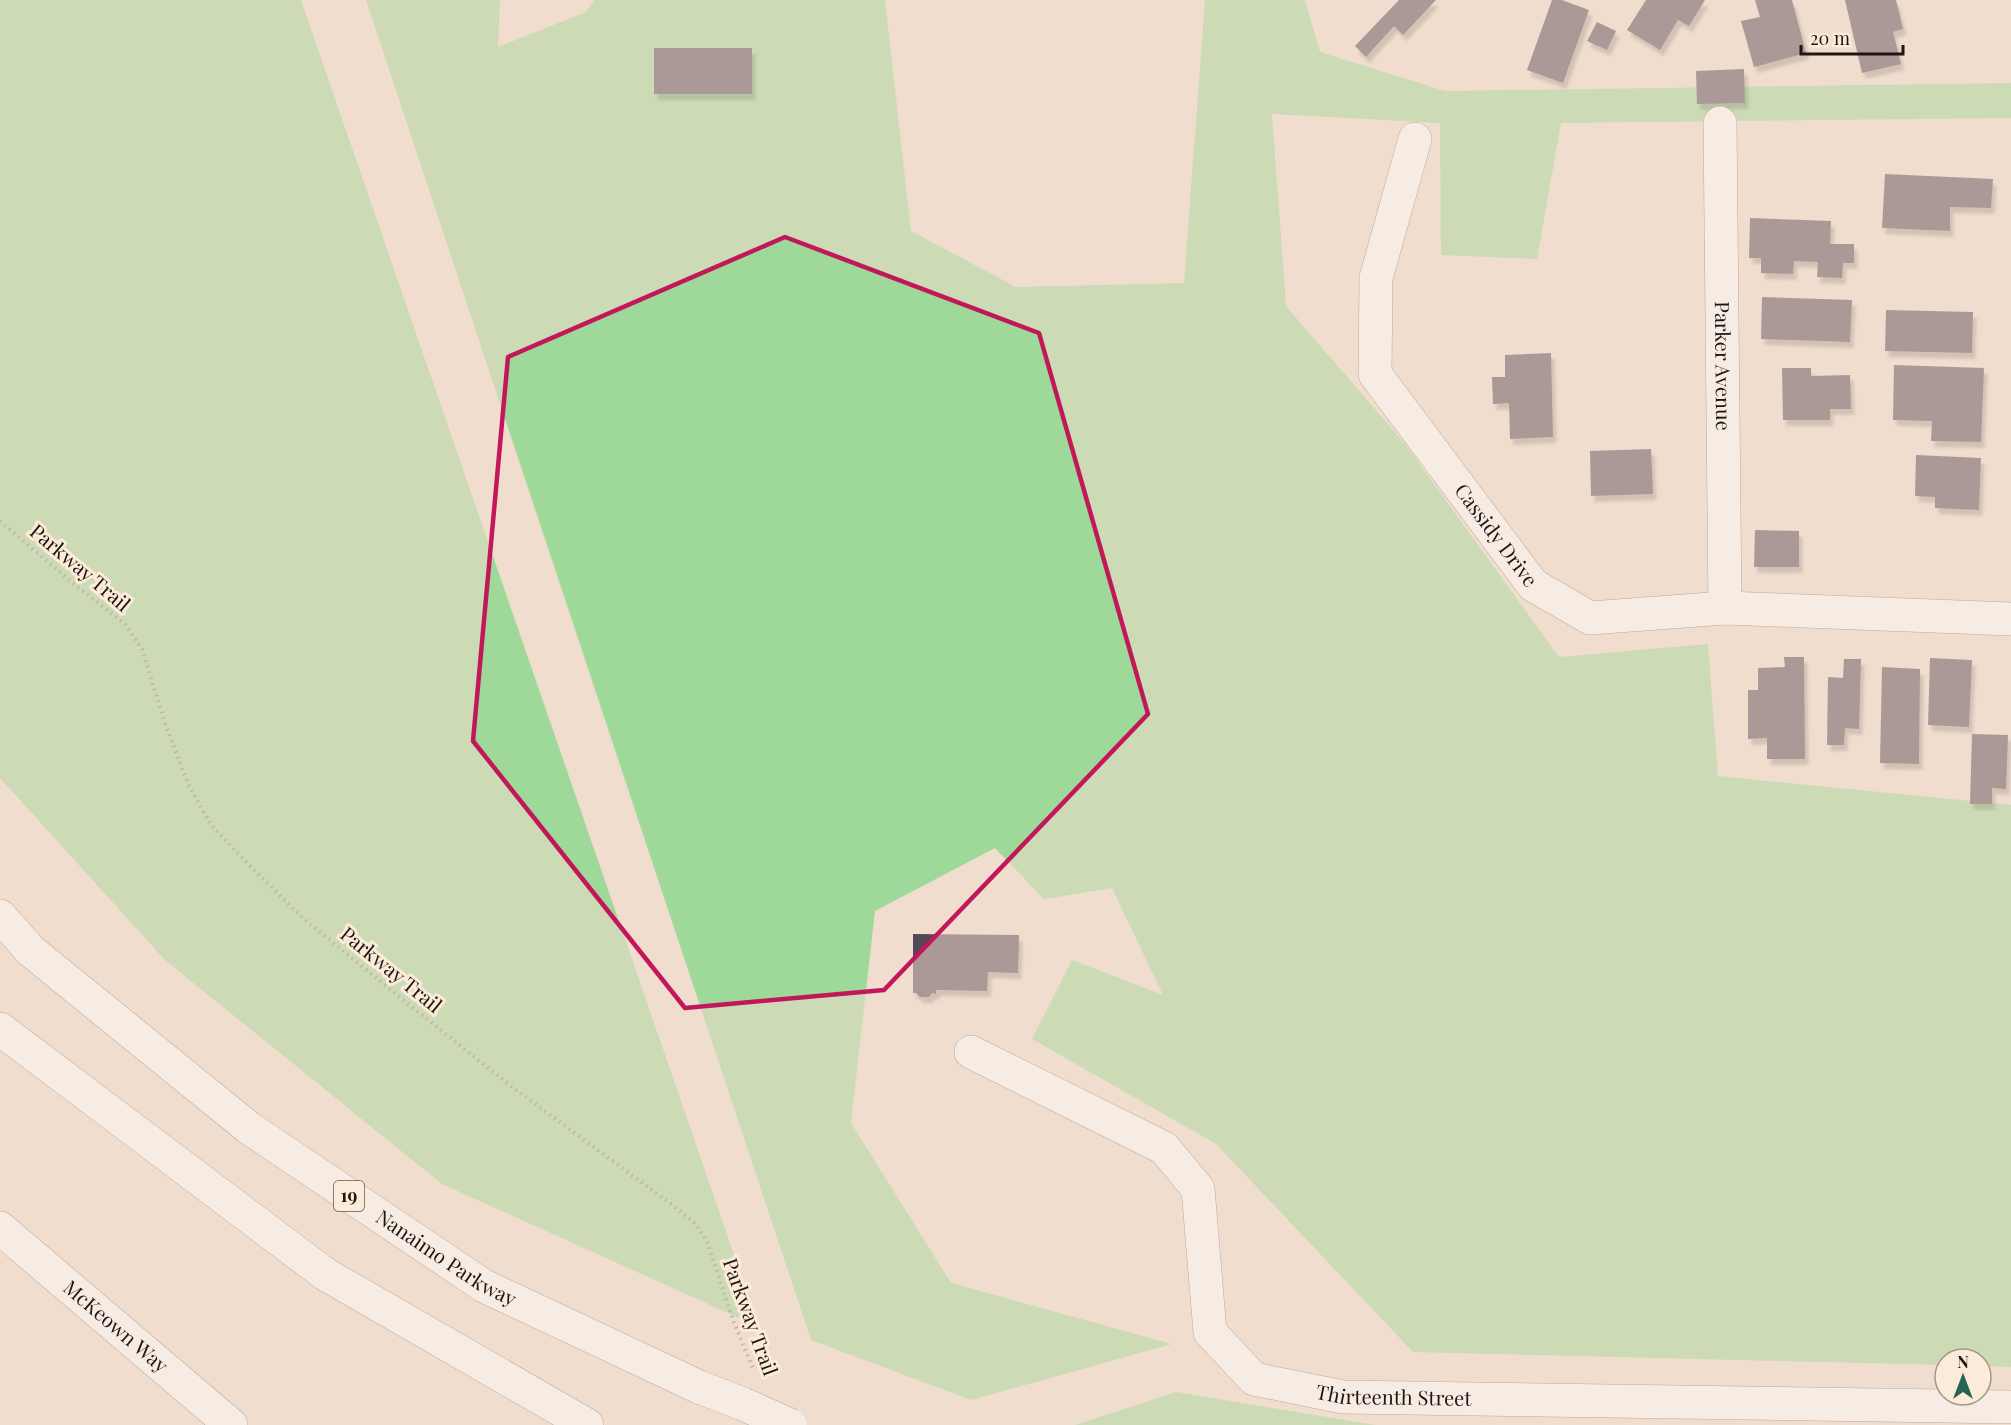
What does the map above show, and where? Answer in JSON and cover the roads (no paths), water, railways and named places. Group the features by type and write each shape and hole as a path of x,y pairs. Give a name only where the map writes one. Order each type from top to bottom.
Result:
{"main road":[{"name":"Parker Avenue","path":"1720,123 1725,608"},
{"name":"Cassidy Drive","path":"1415,139 1376,278 1375,374 1533,585 1590,618 1725,608 2011,619"},
{"name":"Nanaimo Parkway","path":"0,916 31,951 249,1128 484,1286 699,1387 790,1425"},
{"path":"0,1029 325,1274 586,1425"},
{"name":"Thirteenth Street","path":"971,1052 1164,1148 1198,1189 1210,1332 1254,1378 1343,1397 2011,1407"},
{"name":"McKeown Way","path":"0,1228 231,1425"}]}
